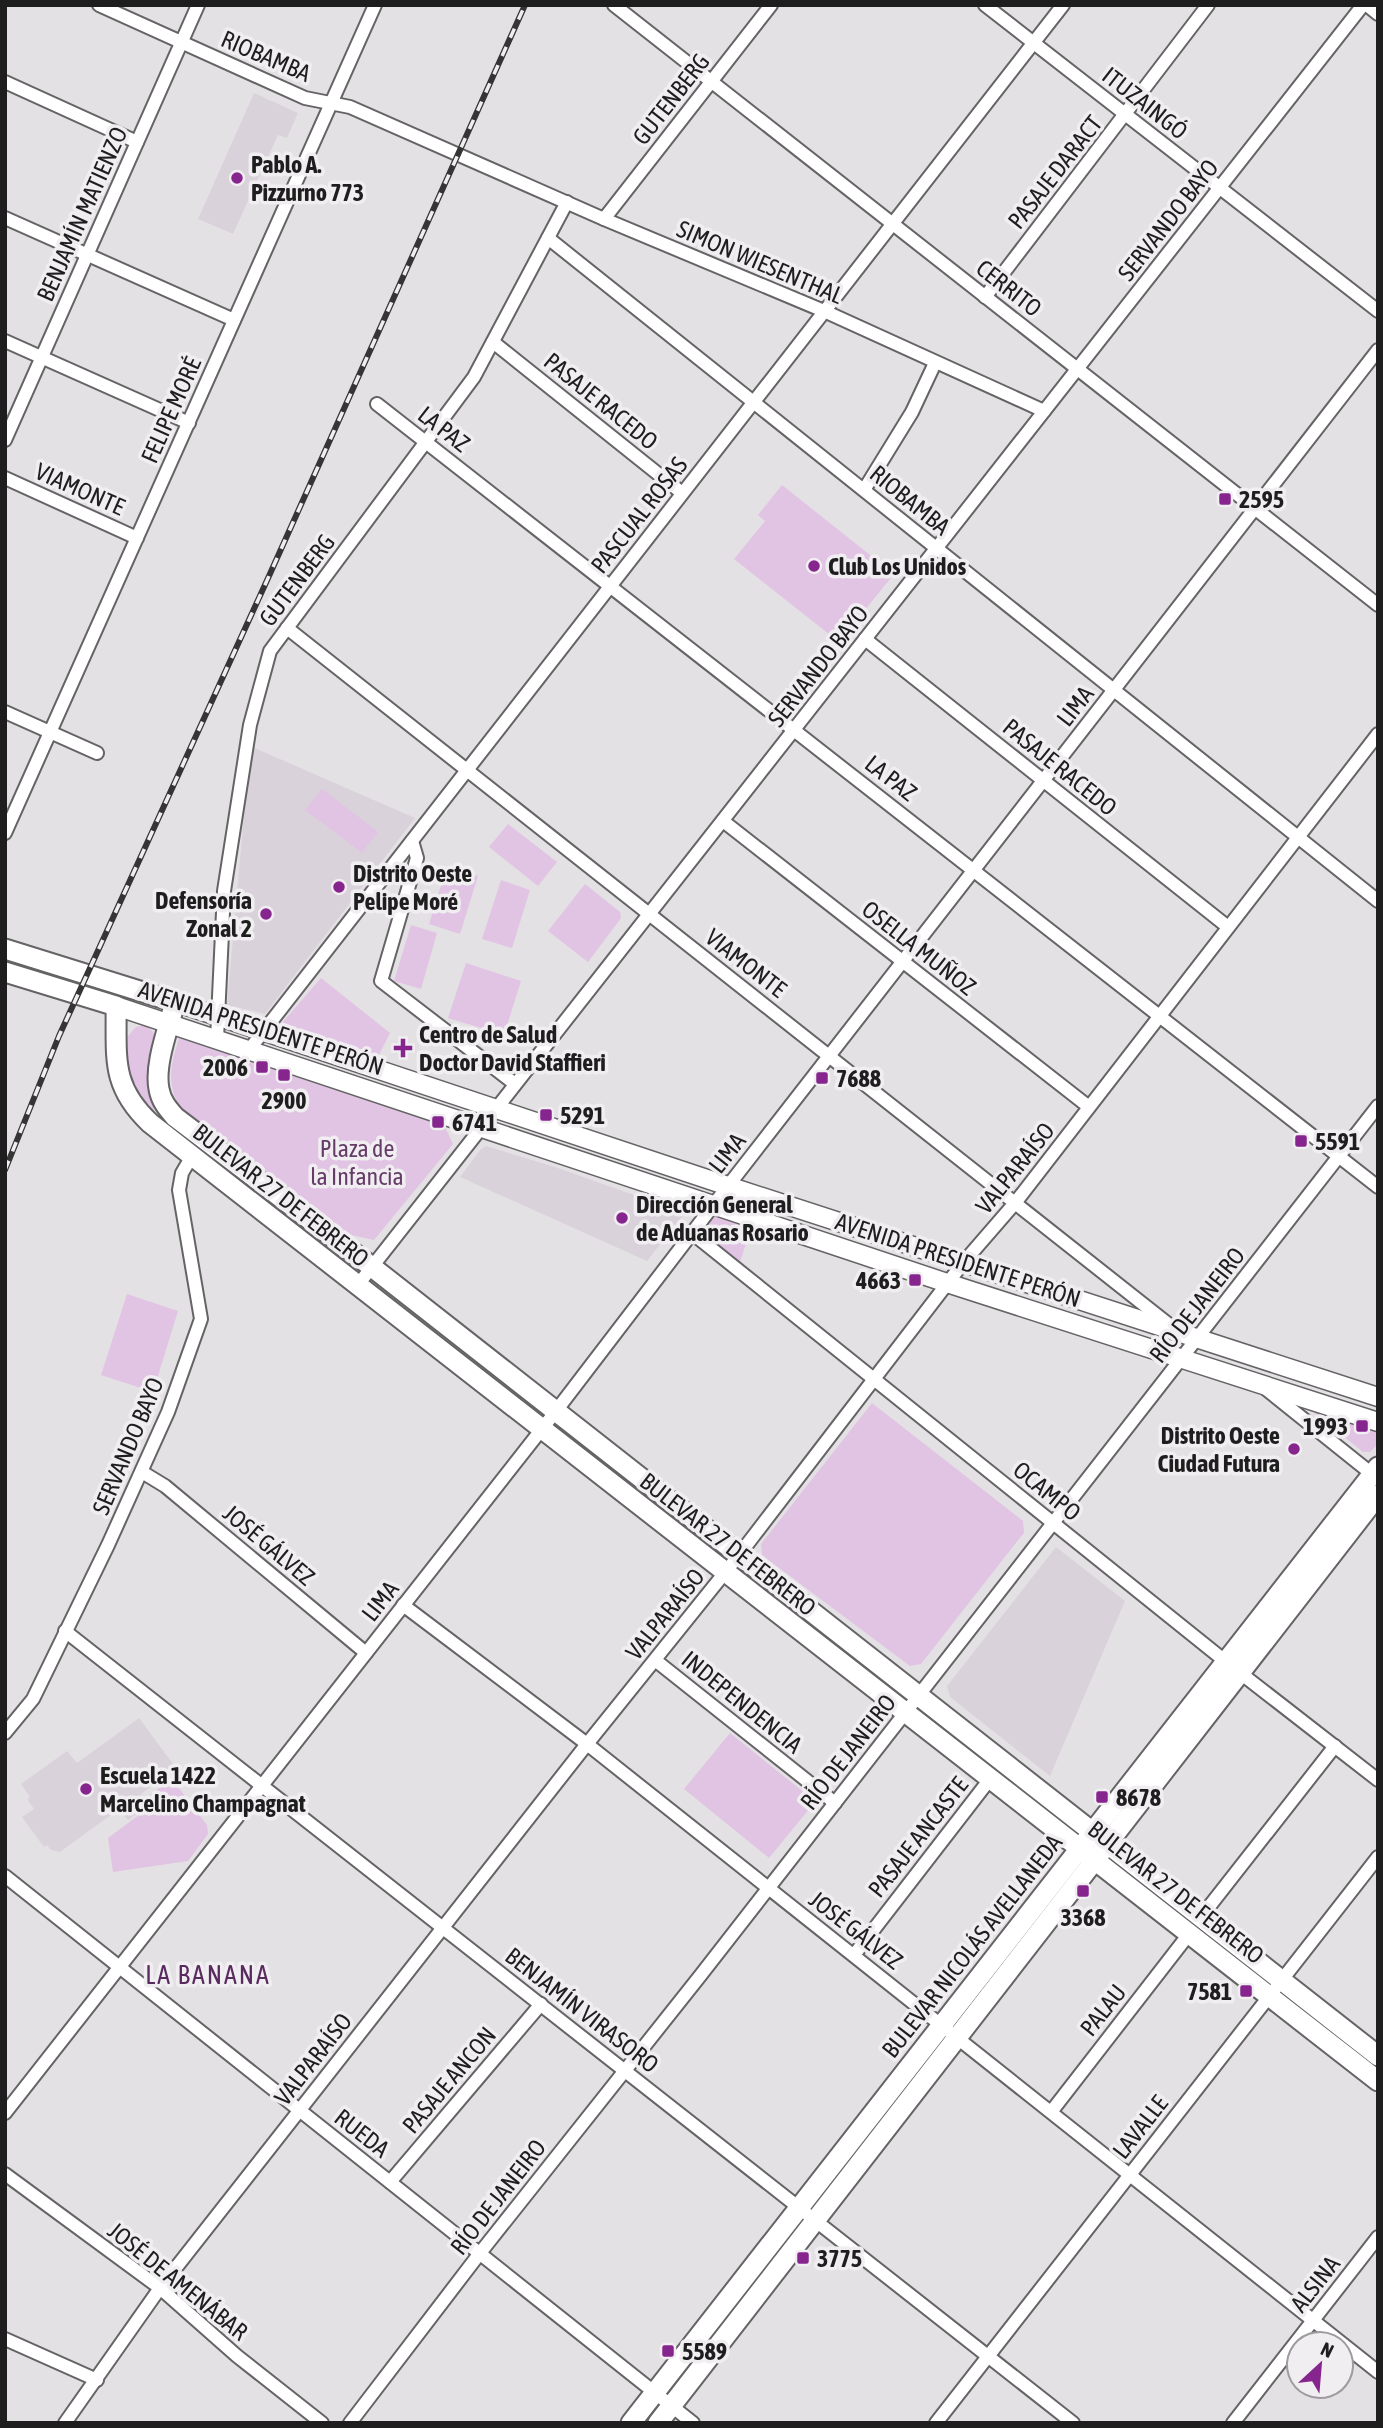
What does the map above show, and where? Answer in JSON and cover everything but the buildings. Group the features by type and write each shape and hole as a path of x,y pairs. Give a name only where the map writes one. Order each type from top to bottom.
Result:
{"main road":[{"name":"AVENIDA PRESIDENTE PERÓN","path":"5,949 264,1031 728,1186 1378,1397"},
{"name":"AVENIDA PRESIDENTE PERÓN","path":"5,972 217,1039 947,1283 1378,1422"},
{"name":"BULEVAR 27 DE FEBRERO","path":"175,1002 159,1069 158,1088 164,1104 176,1117 372,1267 1378,2056"},
{"name":"BULEVAR 27 DE FEBRERO","path":"116,1006 120,1083 133,1107 150,1123 1378,2081"},
{"name":"BULEVAR NICOLÁS AVELLANEDA","path":"1233,1667 1375,1470"},
{"name":"BULEVAR NICOLÁS AVELLANEDA","path":"631,2423 799,2207 949,2030 1233,1667 1378,1495"},
{"name":"BULEVAR NICOLÁS AVELLANEDA","path":"658,2423 815,2219 949,2030"}],"street":[{"name":"RIOBAMBA","path":"99,5 305,98 350,107 457,154"},
{"name":"BENJAMÍN MATIENZO","path":"5,440 198,5"},
{"name":"FELIPE MORÉ","path":"5,833 375,5"},
{"name":"CERRITO","path":"614,5 1378,605"},
{"name":"GUTENBERG","path":"604,219 771,5"},
{"name":"ITUZAINGÓ","path":"985,5 1378,311"},
{"name":"PASCUAL ROSAS","path":"249,1050 1063,5"},
{"name":"PASAJE DARACT","path":"985,297 1208,5"},
{"path":"1365,5 1378,14"},
{"name":"SERVANDO BAYO","path":"357,1286 1365,5"},
{"path":"5,82 137,142"},
{"name":"SIMON WIESENTHAL","path":"457,154 824,311 1044,411"},
{"name":"GUTENBERG","path":"217,1039 225,891 250,725 270,651 474,377 567,202"},
{"path":"5,218 234,320"},
{"name":"RIOBAMBA","path":"548,238 1378,901"},
{"path":"5,341 189,423"},
{"name":"PASAJE RACEDO","path":"493,342 682,493"},
{"name":"LIMA","path":"5,2113 556,1411 1378,350"},
{"path":"864,490 912,412 935,363"},
{"name":"LA PAZ","path":"377,404 1378,1187"},
{"name":"VIAMONTE","path":"5,478 137,538"},
{"name":"VIAMONTE","path":"287,628 1178,1332"},
{"name":"PASAJE RACEDO","path":"865,639 1228,928"},
{"path":"5,712 97,753"},
{"name":"VALPARAÍSO","path":"65,2423 160,2288 587,1744 726,1572 947,1283 1015,1203 1378,734"},
{"name":"OSELLA MUÑOZ","path":"723,821 1089,1107"},
{"path":"412,841 417,858 381,981 515,1084"},
{"name":"RÍO DE JANEIRO","path":"350,2423 480,2253 626,2071 1378,1106"},
{"name":"SERVANDO BAYO","path":"5,1733 33,1699 142,1472 168,1412 201,1319 180,1189 182,1173 192,1156"},
{"name":"OCAMPO","path":"692,1233 1378,1780"},
{"path":"1257,1382 1375,1470"},
{"name":"JOSÉ GÁLVEZ","path":"142,1472 165,1486 366,1653"},
{"name":"JOSÉ GÁLVEZ","path":"403,1605 587,1744 1378,2372"},
{"name":"BENJAMÍN VIRASORO","path":"65,1631 1073,2423"},
{"name":"INDEPENDENCIA","path":"655,1660 835,1803"},
{"path":"1201,1917 1335,1746"},
{"name":"PASAJE ANCASTE","path":"854,1955 990,1779"},
{"name":"LAVALLE","path":"936,2423 1378,1857"},
{"name":"RUEDA","path":"5,1876 693,2423"},
{"name":"PALAU","path":"1051,2112 1189,1934"},
{"name":"PASAJE ANCON","path":"390,2182 541,2004"},
{"name":"JOSÉ DE AMENÁBAR","path":"5,2174 160,2288 237,2357 322,2423"},
{"name":"ALSINA","path":"1233,2423 1378,2237"},
{"path":"5,2339 97,2380"}],"shaded area":[{"name":"Pablo A. Pizzurno 773","path":"254,93 298,113 287,138 278,135 233,234 198,219"},
{"path":"250,746 415,818 265,1014 227,1005"},
{"path":"486,1146 555,1167 685,1213 647,1261 460,1177"},
{"path":"1056,1547 1125,1601 1050,1776 950,1697 947,1686"},
{"name":"Escuela 1422 Marcelino Champagnat","path":"139,1718 176,1768 141,1794 148,1805 128,1820 119,1809 60,1852 51,1850 47,1845 44,1847 22,1817 34,1809 21,1784 67,1751 77,1763"}],"green space":[{"name":"Club Los Unidos","path":"782,485 894,574 839,642 734,559 765,521 758,515"},
{"path":"322,789 378,832 362,853 305,810"},
{"path":"508,824 557,862 538,886 489,847"},
{"path":"447,866 478,876 460,934 429,924"},
{"path":"501,880 530,890 512,948 482,939"},
{"path":"585,884 620,912 621,918 588,962 548,931"},
{"path":"411,925 437,933 421,989 394,981"},
{"path":"466,963 521,981 504,1035 448,1018"},
{"path":"321,978 390,1033 379,1055 282,1023"},
{"path":"146,1025 152,1031 156,1045 147,1082 156,1108 147,1114 136,1101 123,1052 128,1036 136,1027"},
{"name":"Plaza de la Infancia","path":"179,1038 445,1127 453,1144 374,1240 351,1235 179,1106 172,1088 171,1072"},
{"path":"721,1214 752,1225 739,1265 704,1235 708,1221"},
{"path":"127,1294 178,1311 153,1392 101,1375"},
{"path":"872,1403 1023,1521 1024,1533 921,1664 910,1666 762,1555 761,1544"},
{"path":"1311,1410 1373,1431 1378,1435 1378,1444 1370,1452 1363,1452"},
{"path":"730,1733 811,1798 810,1808 769,1858 684,1789"},
{"path":"172,1779 207,1825 208,1834 188,1861 113,1872 108,1838 151,1806 147,1797"}],"railway":[{"path":"5,1170 59,1036 525,5"}],"place":[{"name":"Pablo A. Pizzurno 773","path":"237,178"},
{"name":"2595","path":"1225,499"},
{"name":"Club Los Unidos","path":"814,566"},
{"name":"Distrito Oeste Pelipe Moré","path":"339,887"},
{"name":"Defensoría Zonal 2","path":"266,914"},
{"name":"Centro de Salud Doctor David Staffieri","path":"403,1048"},
{"name":"2006","path":"262,1067"},
{"name":"2900","path":"284,1075"},
{"name":"7688","path":"822,1078"},
{"name":"5291","path":"546,1115"},
{"name":"6741","path":"438,1122"},
{"name":"5591","path":"1301,1141"},
{"name":"Dirección General de Aduanas Rosario","path":"622,1218"},
{"name":"4663","path":"915,1280"},
{"name":"1993","path":"1362,1426"},
{"name":"Distrito Oeste Ciudad Futura","path":"1294,1449"},
{"name":"Escuela 1422 Marcelino Champagnat","path":"86,1789"},
{"name":"8678","path":"1102,1797"},
{"name":"3368","path":"1083,1891"},
{"name":"7581","path":"1246,1991"},
{"name":"3775","path":"803,2258"},
{"name":"5589","path":"668,2351"}],"district":[{"name":"LA BANANA","path":"208,1975"}]}
